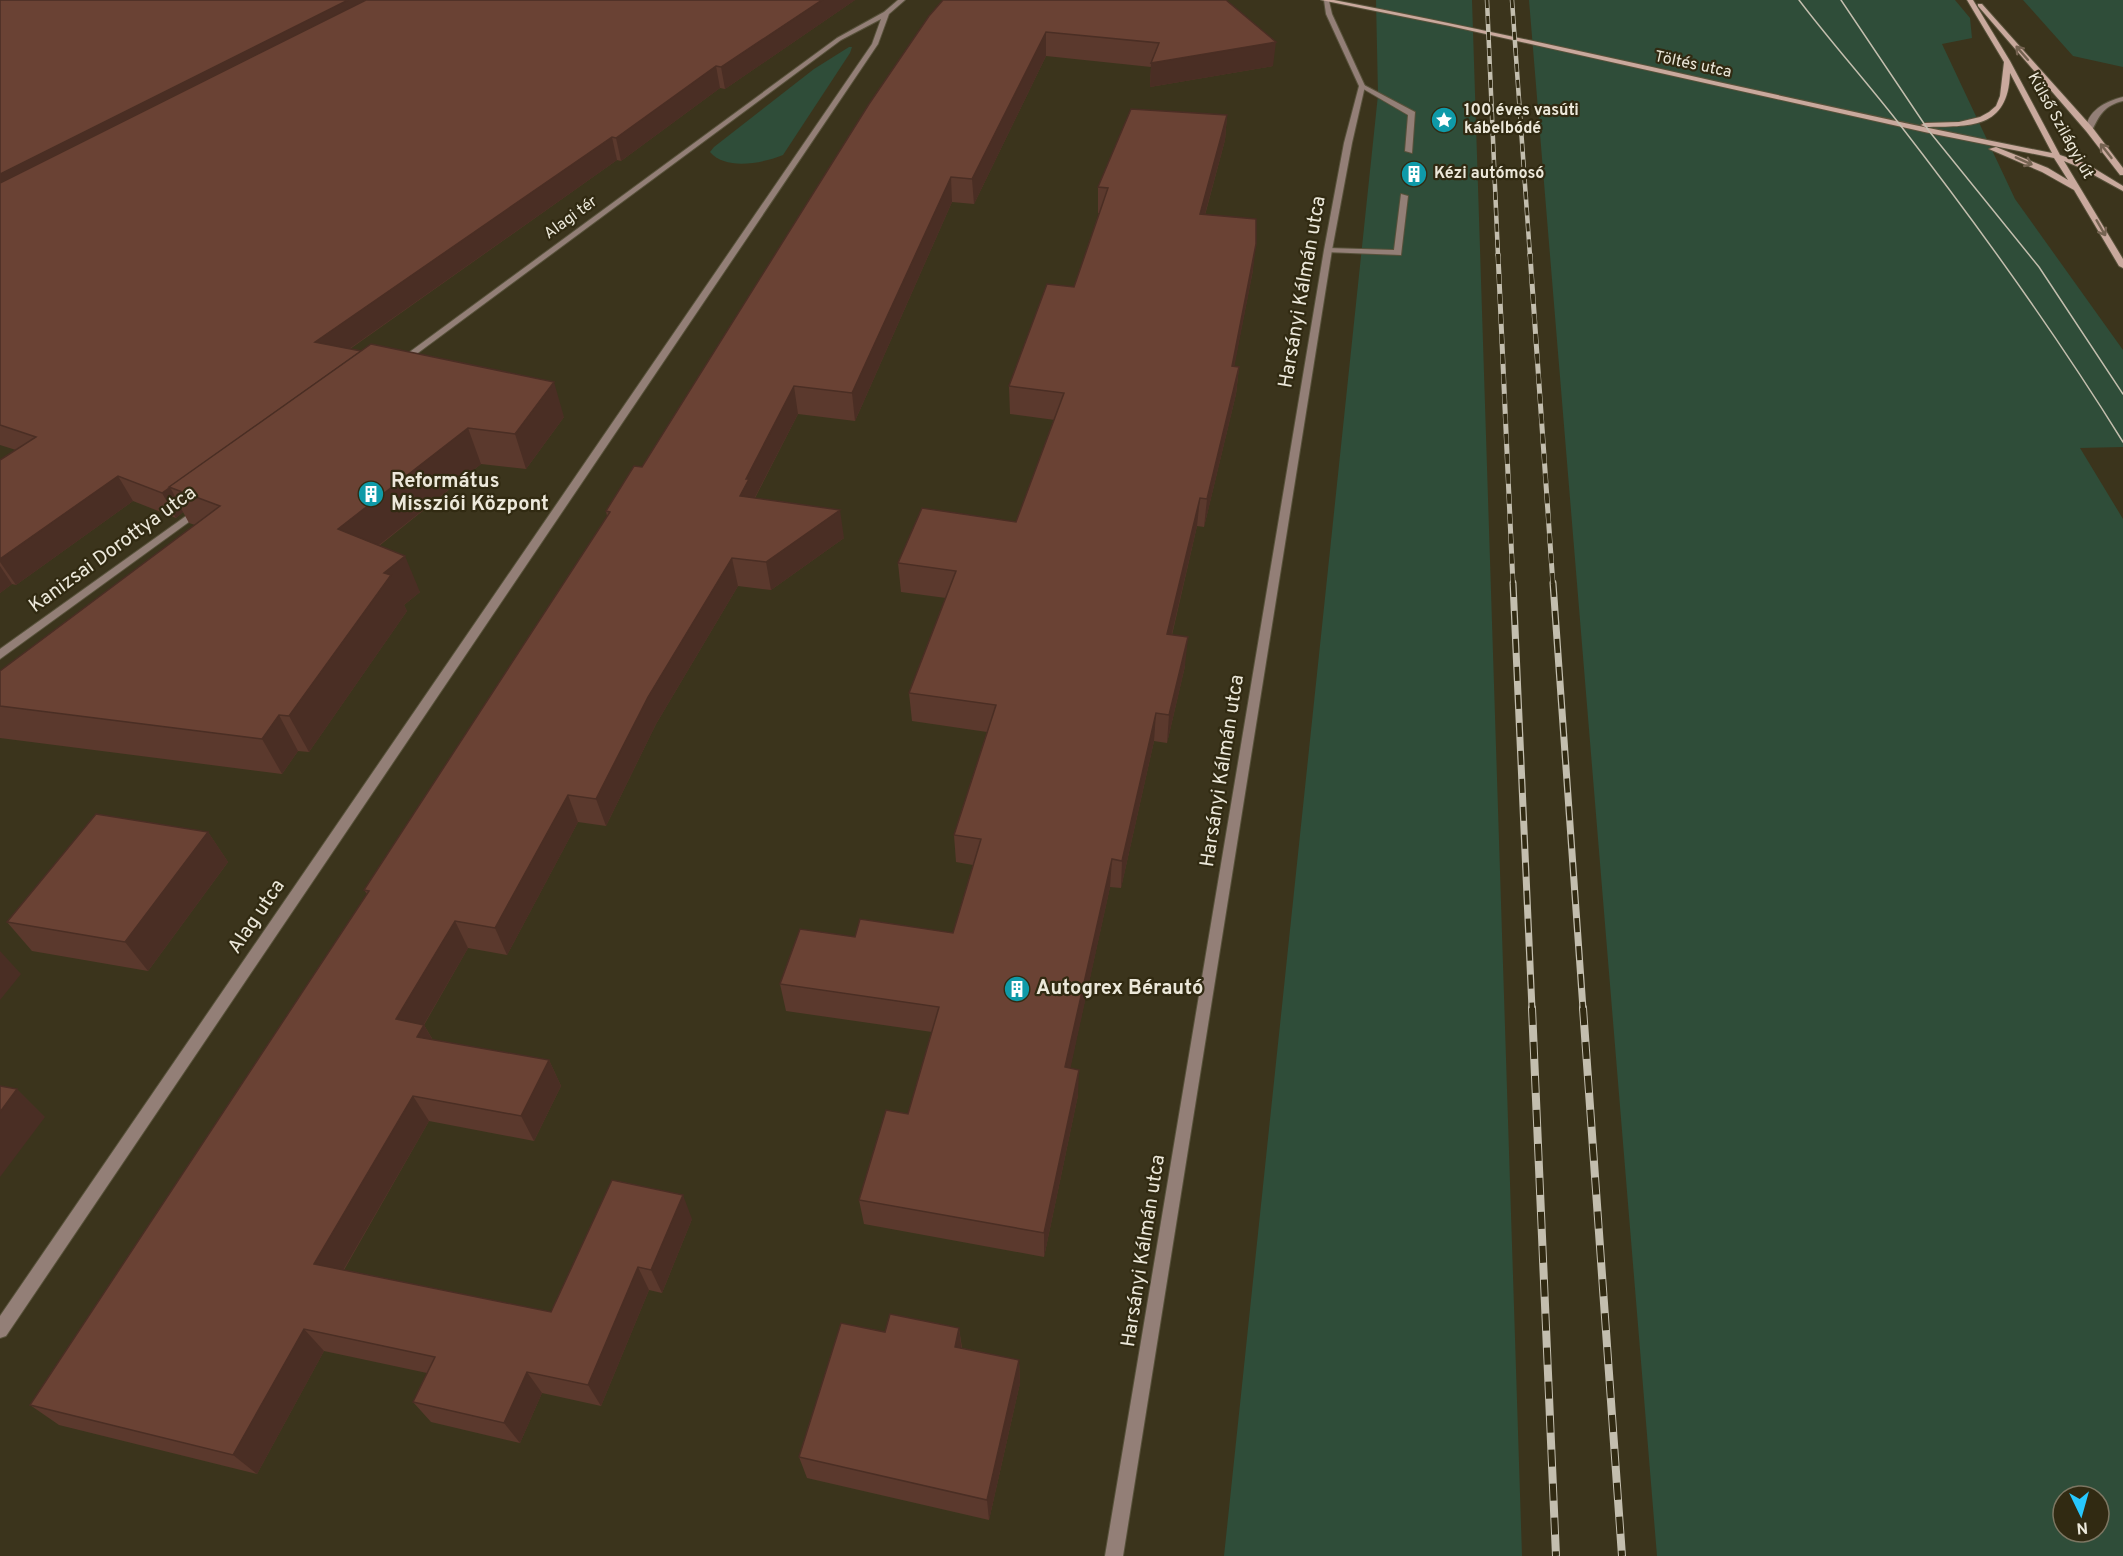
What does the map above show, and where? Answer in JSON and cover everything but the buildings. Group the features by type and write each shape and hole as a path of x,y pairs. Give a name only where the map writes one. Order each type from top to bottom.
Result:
{"street":[{"name":"Alagi tér","path":"389,370 839,39 886,13 903,0"},
{"path":"1325,0 1329,14 1362,86 1412,114 1409,151"},
{"name":"Töltés utca","path":"1325,0 1450,24 1929,131 2057,156 2084,166 2123,189"},
{"name":"Külső Szilágyi út","path":"1970,0 2007,61 2057,156 2123,266"},
{"name":"Külső Szilágyi út","path":"1976,0 2089,129 2123,173"},
{"name":"Alag utca","path":"0,1330 874,44 886,13"},
{"path":"1899,124 1955,123 1986,117 1995,110 2004,97 2007,61"},
{"name":"Harsányi Kálmán utca","path":"1114,1556 1328,250 1362,86"},
{"path":"2089,129 2092,116 2100,107 2123,99"},
{"path":"1929,131 2004,152 2045,170 2079,190"},
{"path":"1328,250 1398,253 1404,196"},
{"name":"Kanizsai Dorottya utca","path":"0,655 210,501"}],"green space":[{"path":"1376,0 1472,0 1522,1556 1224,1556 1378,95"},
{"path":"1529,0 1955,0 1970,18 1972,38 1942,44 2015,199 2123,350 2123,447 2080,448 2123,519 2123,1556 1657,1556"},
{"path":"2023,0 2123,0 2123,67 2073,56"},
{"path":"852,47 850,53 783,155 745,164 725,162 710,152 814,69"}],"tram line":[{"path":"1799,0 1897,121 1956,199 2042,319 2123,442"},
{"path":"1841,0 1929,131 2039,267 2123,394"}],"railway":[{"path":"1487,0 1498,256"},
{"path":"1512,0 1530,256"},
{"path":"1498,254 1513,585"},
{"path":"1530,254 1553,585"},
{"path":"1513,583 1532,1009"},
{"path":"1553,583 1583,1009"},
{"path":"1532,1008 1556,1556"},
{"path":"1583,1008 1622,1556"}],"place":[{"name":"100 éves vasúti kábelbódé","path":"1444,120"},
{"name":"Kézi autómosó","path":"1414,174"},
{"name":"Református Missziói Központ","path":"371,494"},
{"name":"Autogrex Bérautó","path":"1017,989"}]}
